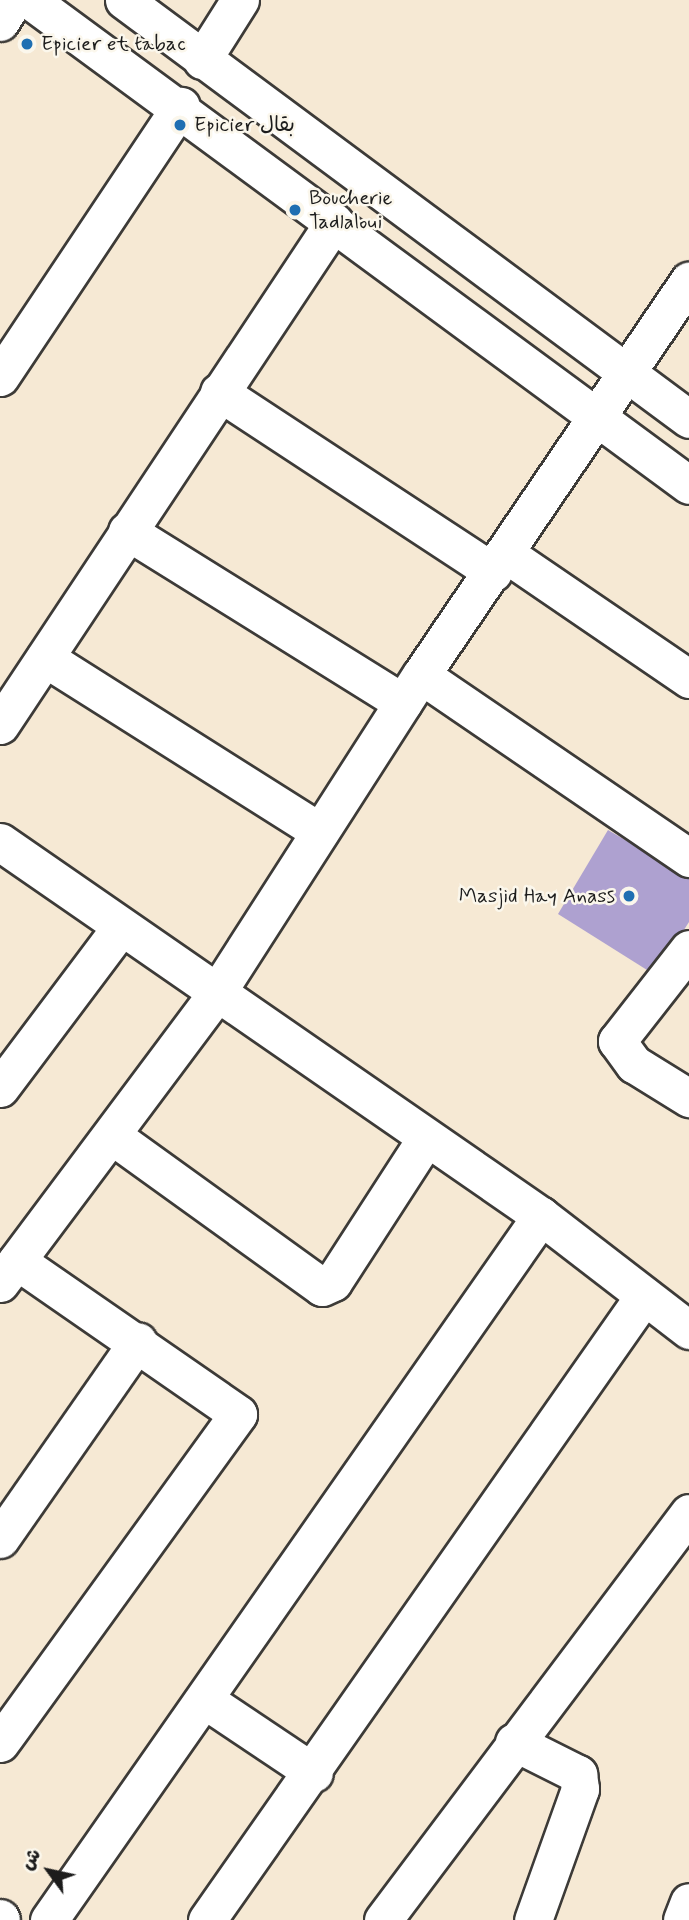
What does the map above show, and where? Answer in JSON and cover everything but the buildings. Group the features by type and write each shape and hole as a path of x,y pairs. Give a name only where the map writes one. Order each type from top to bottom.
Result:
{"street":[{"path":"0,22 14,0"},
{"path":"30,0 181,106 596,422 689,485"},
{"path":"124,0 627,378 689,419"},
{"path":"202,60 240,0"},
{"path":"0,377 181,106"},
{"path":"0,725 334,222"},
{"path":"0,1743 239,1414 138,1341 9,1272 114,1137 216,994 412,689 627,378 689,281"},
{"path":"219,392 689,679"},
{"path":"127,531 412,689 689,858"},
{"path":"45,658 320,832"},
{"path":"0,842 216,994 541,1216 689,1330"},
{"path":"0,1088 121,927"},
{"path":"689,949 617,1041 634,1064 689,1098"},
{"path":"114,1137 322,1287 333,1282 426,1139"},
{"path":"49,1920 541,1216"},
{"path":"207,1920 314,1773 644,1296"},
{"path":"0,1539 138,1341"},
{"path":"383,1920 513,1742 689,1513"},
{"path":"205,1700 314,1773"},
{"path":"513,1742 578,1774 580,1789 533,1920"},
{"path":"682,1920 689,1902"}],"place":[{"name":"Epicier et tabac","path":"27,44"},
{"name":"Epicier بقال","path":"180,125"},
{"name":"Boucherie Tadlaloui","path":"295,210"},
{"name":"Masjid Hay Anass","path":"629,896"}]}
